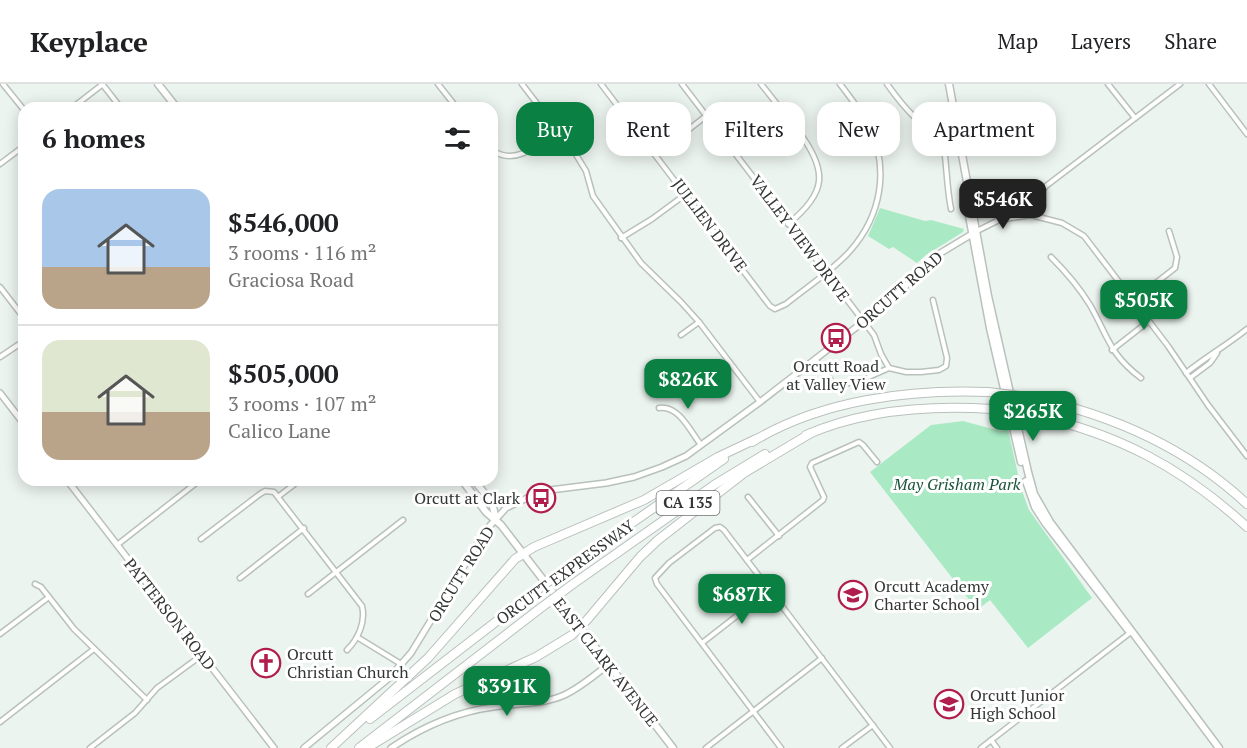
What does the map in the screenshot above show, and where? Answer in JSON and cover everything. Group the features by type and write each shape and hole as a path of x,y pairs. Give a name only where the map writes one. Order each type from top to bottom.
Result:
{"highway":[{"name":"ORCUTT EXPRESSWAY","path":"332,748 563,571 721,461 756,439 812,416 870,399 926,392 988,392 1029,397 1083,410 1138,431 1174,450 1202,468 1247,504"},
{"name":"ORCUTT EXPRESSWAY","path":"359,748 573,584 745,465 811,433 856,420 917,409 944,407 992,409 1032,415 1076,426 1131,446 1192,481 1247,527"},
{"path":"367,748 455,694 549,650 580,628 640,557 658,540 744,473 811,433"},
{"path":"332,748 428,658 515,559 523,553 644,500 718,457 756,439"}],"main road":[{"path":"158,84 172,102"},
{"path":"947,84 950,102"},
{"path":"947,84 974,232"},
{"path":"959,156 995,328 1034,494 1050,522 1219,748"},
{"name":"EAST CLARK AVENUE","path":"466,486 486,512 496,519 523,553 673,748"},
{"name":"EAST CLARK AVENUE","path":"479,486 492,503 496,519"}],"street":[{"path":"3,84 18,103"},
{"path":"80,102 103,84 116,102"},
{"path":"438,84 452,102"},
{"path":"522,84 536,102"},
{"name":"JULLIEN DRIVE","path":"601,84 615,102"},
{"name":"VALLEY VIEW DRIVE","path":"682,84 703,112"},
{"path":"761,84 804,140 818,164 819,184 815,196 805,211 788,224"},
{"path":"826,273 849,253 868,226 878,201 881,185 879,161 872,134 859,110 840,84"},
{"path":"887,84 912,116"},
{"path":"1108,84 1135,118"},
{"path":"1033,215 1036,198 1046,186 1180,84"},
{"path":"1209,84 1247,134"},
{"path":"691,127 703,118"},
{"path":"0,164 18,150"},
{"path":"498,153 506,156 516,155"},
{"path":"577,156 586,171 593,196 641,264 699,322 760,402"},
{"name":"JULLIEN DRIVE","path":"658,156 770,306 775,309 786,304 826,273"},
{"name":"VALLEY VIEW DRIVE","path":"736,156 874,335 889,368"},
{"path":"946,156 946,182 951,209"},
{"path":"621,237 652,219 686,194"},
{"path":"974,232 999,220 1033,215 1062,223 1084,237 1134,300 1247,456"},
{"path":"1134,300 1175,268 1177,257 1169,231"},
{"name":"ORCUTT ROAD","path":"304,748 388,678 401,664 421,638 486,530 506,508 542,491 634,477 674,462 702,445 760,402 902,291 934,257 974,232"},
{"path":"1051,257 1079,288 1112,350 1124,365 1141,378"},
{"path":"0,287 18,310"},
{"path":"814,359 837,386 864,379 889,368 906,372 939,370 946,366 947,358 933,300"},
{"path":"1112,350 1149,321"},
{"path":"681,335 699,322"},
{"path":"1190,378 1247,329"},
{"path":"0,357 18,345"},
{"path":"1186,373 1206,357 1218,352"},
{"path":"1,396 18,417"},
{"path":"659,408 667,407 675,411 702,445"},
{"path":"747,560 823,500 824,496 810,467 812,463 859,442 877,462"},
{"name":"PATTERSON ROAD","path":"72,486 274,748"},
{"path":"117,545 192,486"},
{"path":"279,496 292,486"},
{"path":"201,539 265,491 274,492 362,606 363,616 357,637 346,650"},
{"path":"748,497 779,536"},
{"path":"308,594 403,520"},
{"path":"781,748 657,584 655,578 669,563 715,528 720,527 747,560 890,748"},
{"path":"240,578 304,528"},
{"path":"35,584 41,587 74,629 147,700"},
{"path":"702,643 770,590"},
{"path":"0,634 49,597"},
{"path":"981,748 1131,632"},
{"path":"357,637 401,664"},
{"path":"0,722 94,649"},
{"path":"90,748 135,713 157,688 202,655"},
{"path":"706,748 822,658"},
{"path":"391,748 416,732 457,715 495,706 536,703 561,697 608,665"},
{"path":"842,748 873,725"},
{"path":"991,740 997,748"}],"green space":[{"path":"880,208 964,229 963,232 917,263 893,247 889,249 868,236"},
{"name":"May Grisham Park","path":"963,421 1000,431 1008,429 1021,488 1029,510 1092,598 1028,648 990,600 977,610 870,472 931,425"}],"place":[{"name":"Orcutt Road at Valley View","path":"836,338"},
{"name":"Orcutt at Clark","path":"541,498"},
{"name":"Orcutt Academy Charter School","path":"853,595"},
{"name":"Orcutt Christian Church","path":"266,663"},
{"name":"Orcutt Junior High School","path":"949,704"}]}
